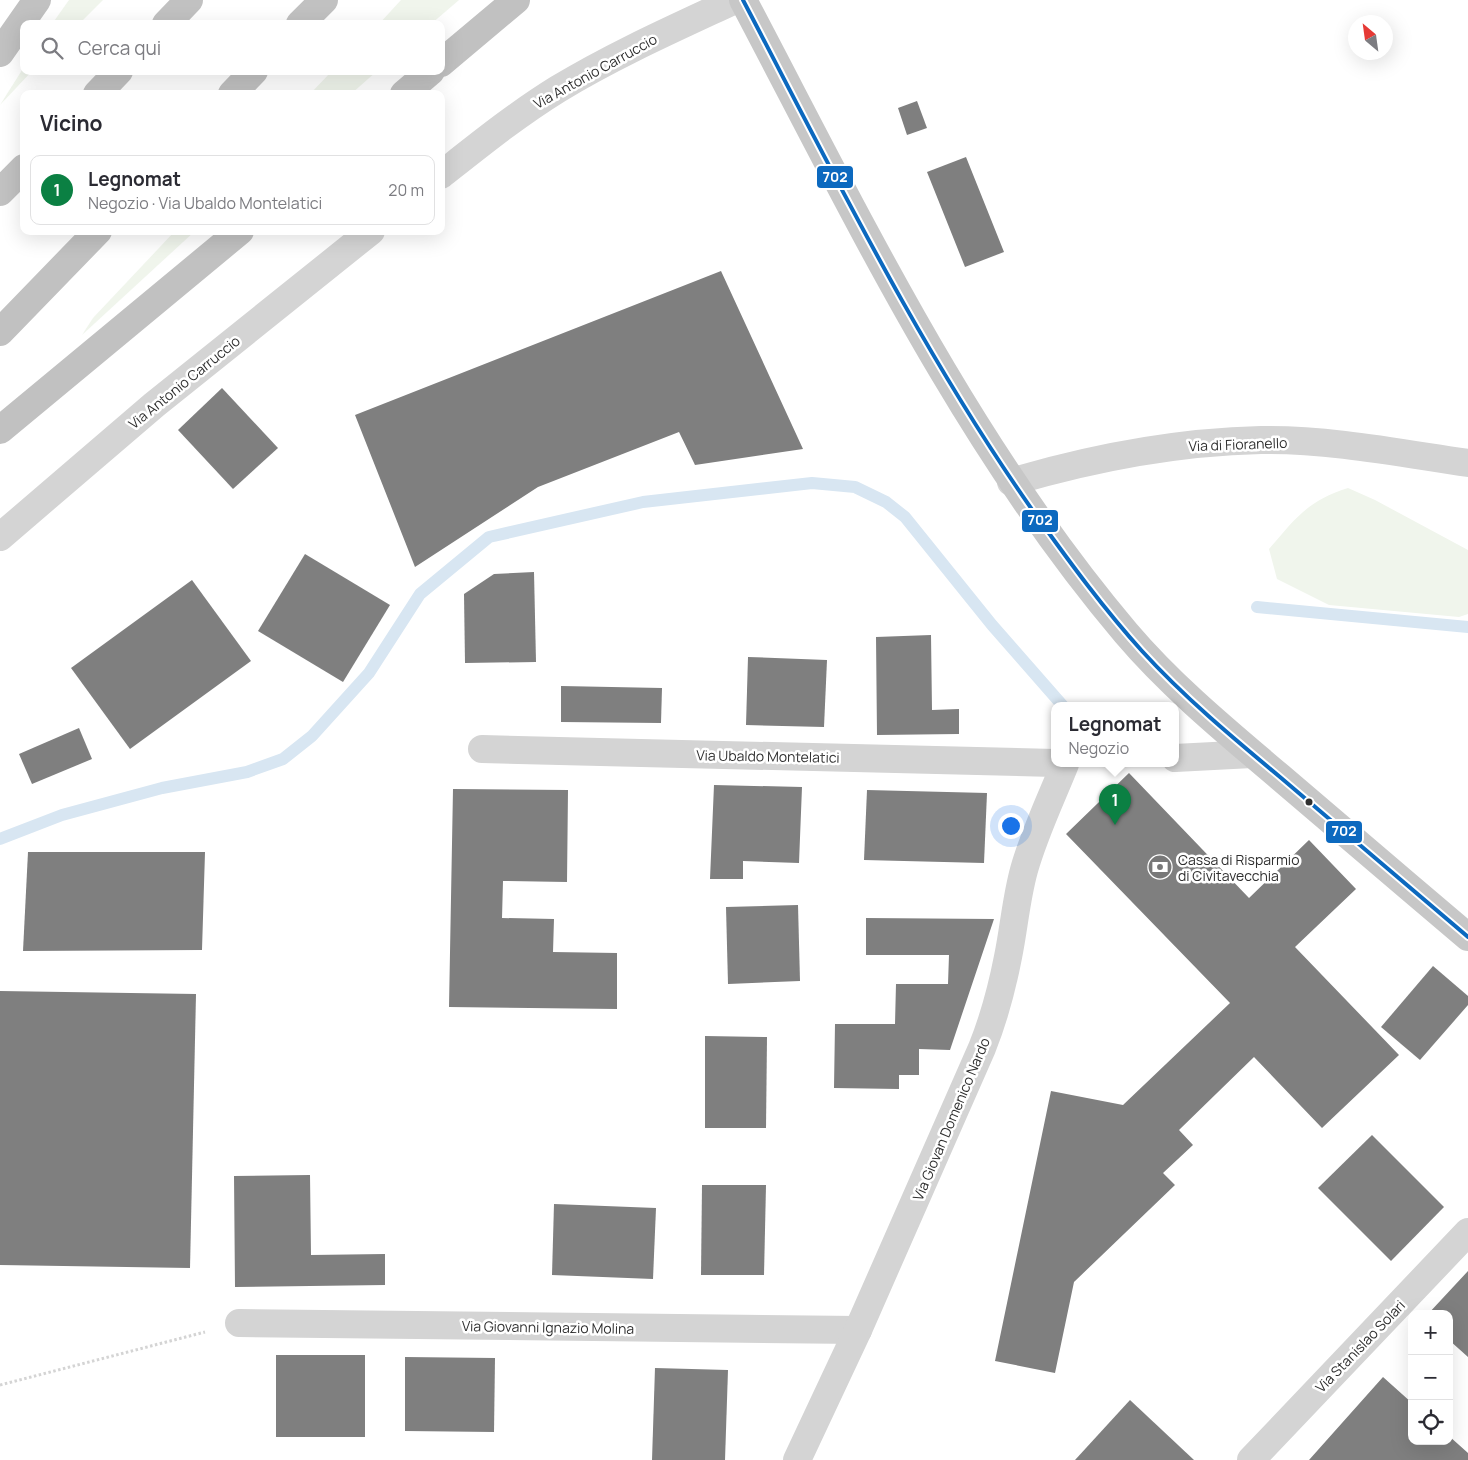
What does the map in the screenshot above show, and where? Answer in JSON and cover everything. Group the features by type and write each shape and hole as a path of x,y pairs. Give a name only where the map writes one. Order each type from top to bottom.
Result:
{"highway":[{"path":"23,20 37,0"},
{"path":"170,20 190,0"},
{"path":"304,20 324,0"},
{"path":"445,60 516,0"},
{"path":"0,53 20,24"},
{"path":"101,90 115,75"},
{"path":"236,90 250,75"},
{"path":"409,90 426,75"},
{"path":"0,192 20,172"},
{"path":"0,332 94,235"},
{"path":"0,430 235,235"}],"main road":[{"path":"743,0 912,321 1011,482 1065,557 1128,635 1187,697 1468,937"}],"street":[{"name":"Via Antonio Carruccio","path":"445,173 498,130 558,89 634,48 735,0"},
{"name":"Via Antonio Carruccio","path":"0,537 154,405 367,235"},
{"name":"Via di Fioranello","path":"1011,482 1094,460 1199,444 1261,440 1334,444 1468,463"},
{"name":"Via Ubaldo Montelatici","path":"482,749 1051,763"},
{"path":"1179,758 1252,754"},
{"name":"Via Giovan Domenico Nardo","path":"797,1460 858,1330 974,1070 1000,996 1009,955 1014,912 1024,870 1064,767"},
{"name":"Via Stanislao Solari","path":"1251,1460 1468,1232"},
{"name":"Via Giovanni Ignazio Molina","path":"239,1323 858,1330"}],"path":[{"path":"0,1385 239,1323"}],"shaded area":[{"path":"69,0 103,0 83,20 55,20"},
{"path":"401,0 459,0 436,20 383,20"},
{"path":"20,73 20,75 28,75 0,105"},
{"path":"328,75 372,75 356,90 314,90"},
{"path":"171,235 191,235 82,335 93,318"},
{"path":"1348,488 1375,500 1468,550 1468,614 1459,617 1329,605 1277,579 1269,549 1295,520 1312,505"}],"building":[{"path":"917,101 927,128 907,135 898,108"},
{"path":"966,157 1004,252 965,267 927,172"},
{"path":"721,271 803,449 695,465 679,432 538,487 415,567 355,415"},
{"path":"222,388 278,448 233,489 178,430"},
{"path":"305,554 390,605 343,682 258,631"},
{"path":"534,572 536,662 465,663 464,594 494,574"},
{"path":"192,580 251,661 130,749 71,668"},
{"path":"931,635 932,710 959,709 959,734 877,735 876,637"},
{"path":"748,657 827,660 824,727 746,725"},
{"path":"561,686 662,688 661,723 561,722"},
{"path":"79,728 92,759 32,784 19,754"},
{"path":"1129,773 1249,898 1309,840 1356,889 1295,947 1399,1055 1322,1128 1254,1057 1179,1130 1193,1145 1163,1173 1175,1185 1074,1282 1055,1373 995,1361 1051,1091 1123,1105 1230,1003 1066,834"},
{"path":"714,785 802,787 799,863 743,861 743,879 710,879"},
{"path":"453,789 568,790 567,882 503,881 502,918 554,919 553,952 617,953 617,1009 449,1007"},
{"path":"867,790 987,793 984,863 864,860"},
{"path":"28,852 205,852 202,950 23,951"},
{"path":"798,905 800,981 728,984 726,907"},
{"path":"866,918 994,919 950,1050 919,1049 919,1075 899,1075 899,1089 834,1088 835,1024 895,1024 896,984 948,984 949,955 866,955"},
{"path":"1433,966 1468,996 1468,1005 1420,1060 1381,1027"},
{"path":"0,991 196,994 190,1268 0,1265"},
{"path":"705,1036 767,1037 766,1128 705,1128"},
{"path":"1372,1135 1444,1207 1391,1261 1318,1188"},
{"path":"310,1175 311,1255 385,1254 385,1285 235,1287 234,1176"},
{"path":"702,1185 766,1185 764,1275 701,1275"},
{"path":"554,1204 656,1208 653,1279 552,1275"},
{"path":"1468,1271 1468,1357 1453,1344 1453,1310 1432,1310"},
{"path":"276,1355 365,1355 365,1437 276,1437"},
{"path":"405,1357 495,1358 494,1432 405,1431"},
{"path":"655,1368 728,1370 725,1460 652,1460"},
{"path":"1383,1377 1408,1399 1408,1445 1453,1445 1453,1440 1468,1453 1468,1460 1309,1460"},
{"path":"1130,1400 1194,1460 1075,1460"}],"waterway":[{"path":"0,839 62,815 162,788 247,772 283,759 312,736 369,673 420,594 489,537 643,502 812,483 855,487 886,502 905,517 992,625 1059,702"},
{"path":"1257,607 1468,627"}],"transit line":[{"name":"702","path":"743,0 846,199 918,329 996,456 1038,518 1088,586 1142,651 1191,701 1468,937"}],"place":[{"name":"Legnomat","path":"1115,825"},
{"name":"Cassa di Risparmio di Civitavecchia","path":"1160,867"}]}
